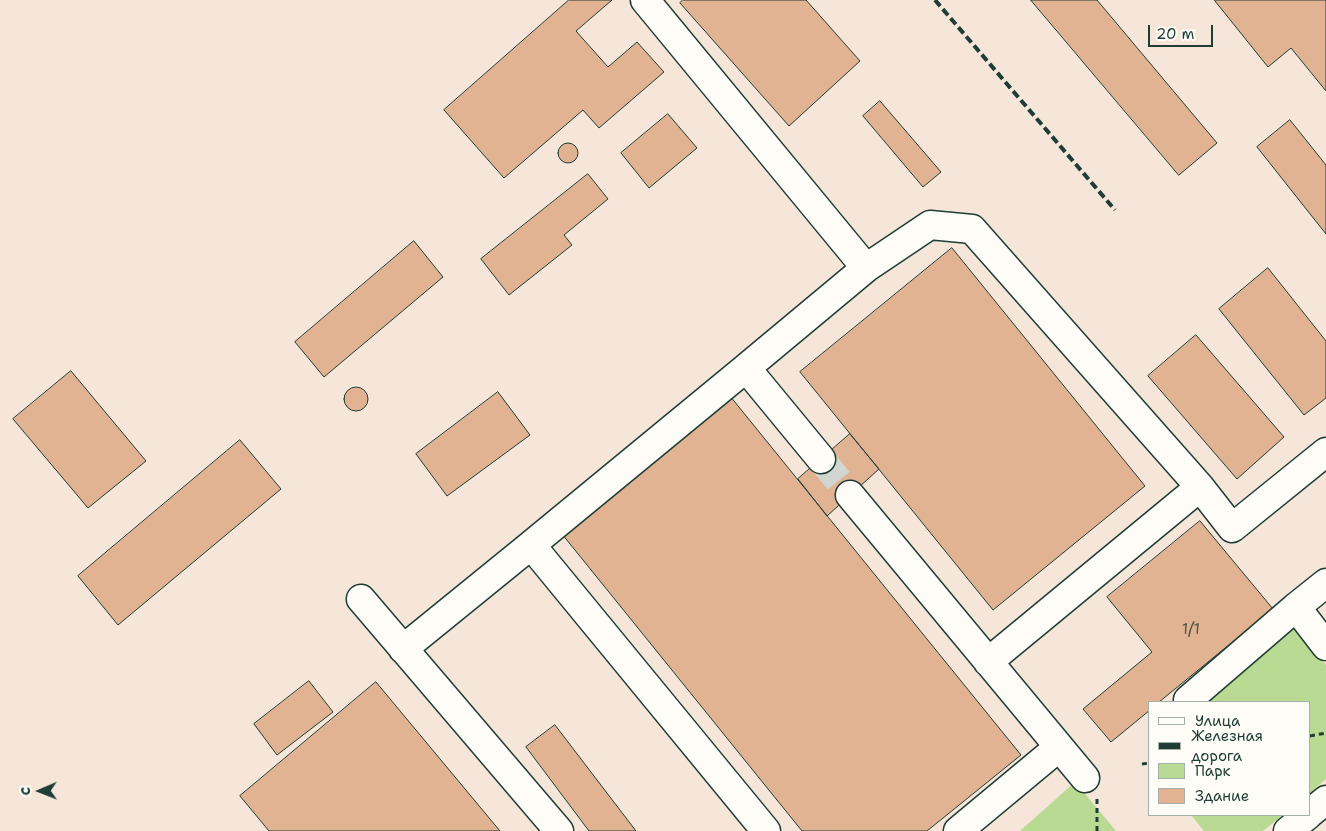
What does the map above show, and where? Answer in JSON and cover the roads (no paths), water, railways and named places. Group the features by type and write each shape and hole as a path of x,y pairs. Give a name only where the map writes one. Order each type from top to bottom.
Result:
{"lane":[{"path":"645,0 866,268"},
{"path":"403,649 866,268 930,225 972,230 1200,487 1232,528 1326,452"},
{"path":"746,368 821,460"},
{"path":"988,662 1200,487"},
{"path":"850,495 1091,785"},
{"path":"531,545 757,828"},
{"path":"1188,700 1326,583"},
{"path":"361,599 559,831"},
{"path":"1296,607 1326,646"},
{"path":"958,831 1059,747"},
{"path":"1311,812 1326,800"},
{"path":"1288,831 1307,816"}],"tunnel":[{"path":"821,459 850,495"}],"railway":[{"path":"935,0 1115,210"}]}
